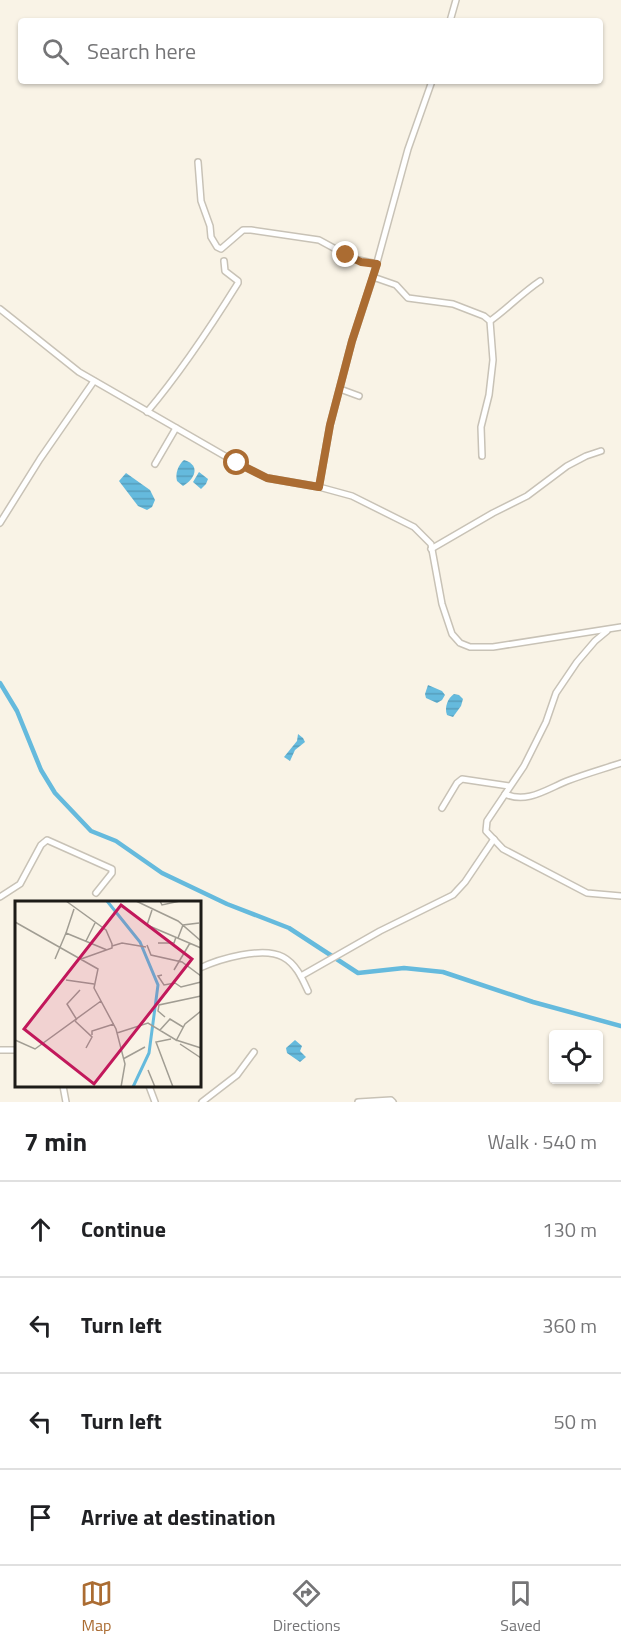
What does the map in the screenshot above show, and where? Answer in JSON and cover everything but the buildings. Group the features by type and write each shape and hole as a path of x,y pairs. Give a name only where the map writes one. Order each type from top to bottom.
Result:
{"street":[{"path":"451,18 456,0"},
{"path":"319,487 330,425 352,341 377,264 408,149 431,84"},
{"path":"198,162 201,201 210,226 211,237 217,247 221,249 243,230 251,230 319,240 354,260 377,264"},
{"path":"147,412 206,334 238,282 225,271 224,261"},
{"path":"373,277 396,285 408,298 453,304 484,316 490,321 493,360 489,395 481,427 482,456"},
{"path":"490,321 540,281"},
{"path":"0,309 79,372 237,463 267,478 319,487 352,496 414,527 431,544 430,549 442,604 452,634 460,642 470,647 493,647 621,627"},
{"path":"0,523 40,459 94,381"},
{"path":"340,389 360,396"},
{"path":"155,464 176,428"},
{"path":"430,549 527,495 567,466 601,451"},
{"path":"608,630 577,662 556,693 546,722 524,766 487,821 486,831 503,849 587,893 621,896"},
{"path":"504,794 514,798 546,792 564,782 621,763"},
{"path":"442,808 457,783 462,779 509,786"},
{"path":"301,976 380,931 453,895 465,882 494,839"},
{"path":"0,897 20,884 46,840 112,869 112,873 96,893"},
{"path":"201,968 240,955 271,953 290,961 308,991"},
{"path":"202,1102 237,1075 254,1052"},
{"path":"63,1087 66,1102"},
{"path":"149,1087 155,1102"},
{"path":"358,1102 391,1100 393,1102"}],"water":[{"path":"184,460 193,465 194,472 191,480 183,486 177,481 176,475"},
{"path":"199,472 208,479 201,489 193,482"},
{"path":"126,473 150,490 155,500 152,507 147,510 138,506 119,481"},
{"path":"428,685 442,691 445,695 442,700 437,703 426,698"},
{"path":"454,694 463,699 453,717 447,715 446,706"},
{"path":"298,734 305,742 295,750 290,761 284,757 297,741"},
{"path":"295,1040 302,1046 300,1051 306,1057 300,1062 287,1053 286,1048"}],"waterway":[{"path":"0,683 17,711 41,770 55,793 91,831 116,841 162,873 227,904 289,928 358,973 404,968 443,972 533,1002 621,1026"}],"route":[{"path":"237,463 267,478 319,487 330,425 352,341 377,264 354,260 346,255"}]}
